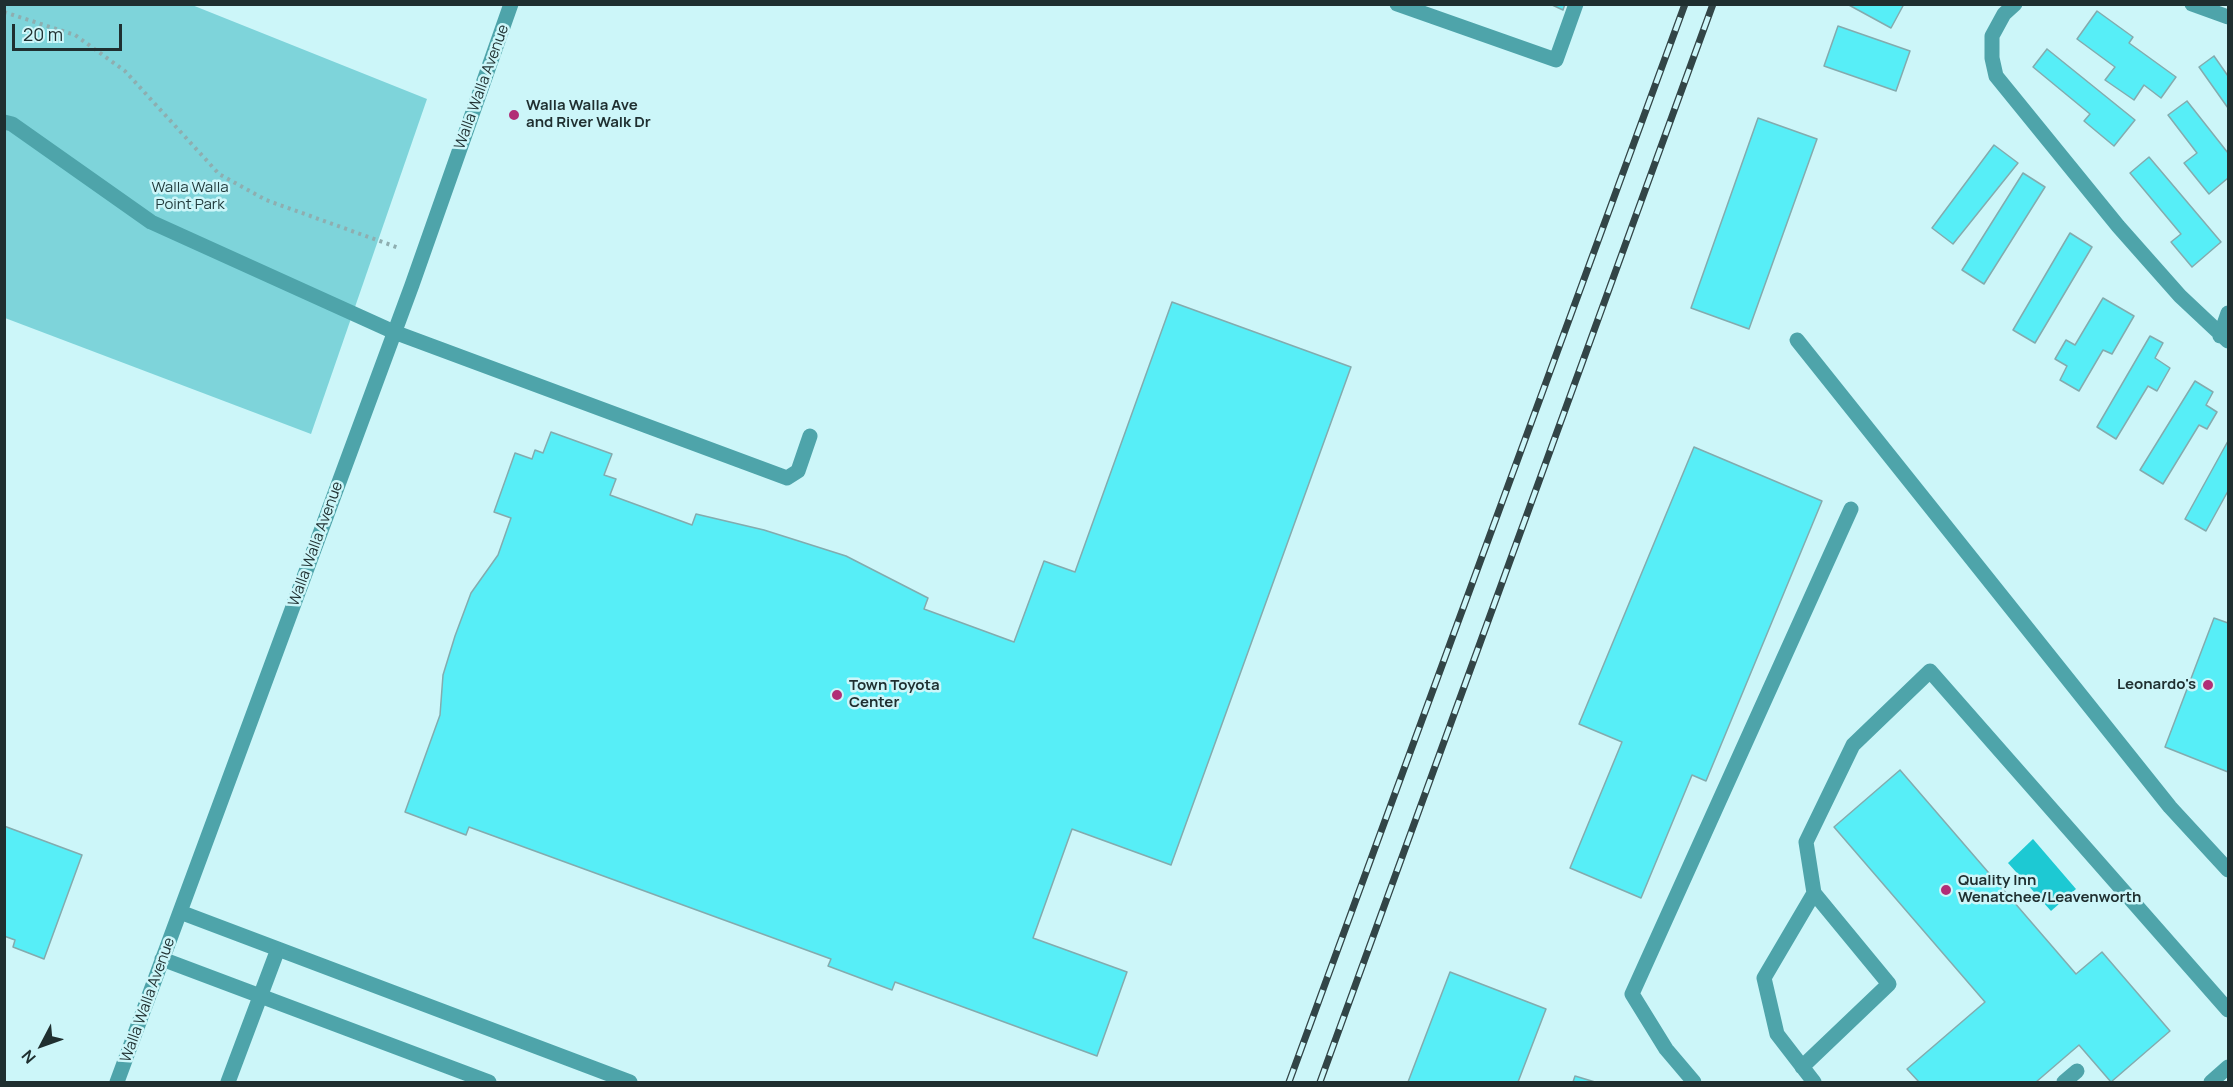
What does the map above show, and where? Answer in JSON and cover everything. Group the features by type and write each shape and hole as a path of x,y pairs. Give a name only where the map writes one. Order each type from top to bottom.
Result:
{"street":[{"name":"Walla Walla Avenue","path":"117,1083 394,332 512,4"},
{"path":"1397,4 1556,60 1576,4"},
{"path":"2015,4 2004,14 1992,36 1992,58 1996,76 2118,226 2180,296 2224,338"},
{"path":"2192,4 2229,17"},
{"path":"4,122 12,124 151,222 394,332 787,478 798,471 810,436"},
{"path":"2224,338 2229,313"},
{"path":"1797,340 2163,798 2229,870"},
{"path":"1694,1083 1666,1049 1632,994 1851,509"},
{"path":"1802,1067 1889,984 1814,893 1806,842 1852,745 1930,671 2229,1010"},
{"path":"1814,893 1764,978 1777,1034 1814,1083"},
{"path":"180,912 630,1083"},
{"path":"228,1083 278,949"},
{"path":"162,959 489,1083"},
{"path":"2211,1083 2229,1067"},
{"path":"2064,1083 2077,1071"}],"path":[{"path":"4,12 75,35 126,71 219,174 266,200 371,236 421,258"}],"green space":[{"name":"Walla Walla Point Park","path":"4,5 192,5 427,99 311,434 5,318"}],"shaded area":[{"path":"2033,839 2076,889 2051,911 2008,863"}],"building":[{"path":"1550,4 1565,4 1563,10"},
{"path":"1847,4 1904,4 1891,28"},
{"path":"2097,11 2133,37 2129,43 2176,77 2161,98 2144,85 2134,100 2105,80 2115,67 2077,39"},
{"path":"1838,26 1910,51 1896,91 1824,66"},
{"path":"2047,49 2135,120 2114,146 2084,121 2090,114 2033,67"},
{"path":"2214,56 2228,76 2228,108 2199,67"},
{"path":"2187,101 2228,153 2228,178 2209,194 2184,163 2197,153 2168,115"},
{"path":"1758,118 1817,139 1749,329 1691,308"},
{"path":"1994,145 2018,163 1953,244 1932,228"},
{"path":"2149,157 2221,242 2192,267 2171,242 2181,234 2130,173"},
{"path":"2023,173 2045,187 1984,284 1962,270"},
{"path":"2070,233 2092,247 2035,343 2013,330"},
{"path":"2103,298 2134,316 2112,354 2103,350 2079,391 2060,380 2067,366 2055,359 2066,340 2075,345"},
{"name":"Town Toyota Center","path":"1172,302 1351,367 1171,865 1072,829 1033,938 1127,972 1097,1056 895,982 892,990 828,966 831,959 469,827 466,835 405,812 440,715 443,675 455,636 471,593 498,555 511,518 494,512 515,453 532,459 535,450 543,453 551,432 612,454 604,475 616,479 610,495 692,525 696,514 764,530 846,556 928,598 924,609 1014,642 1044,561 1075,572"},
{"path":"2150,336 2163,343 2155,358 2170,368 2157,391 2148,386 2116,439 2097,427"},
{"path":"2195,381 2213,392 2206,405 2217,412 2207,429 2199,425 2163,484 2140,470"},
{"path":"2228,441 2228,491 2206,531 2185,519"},
{"path":"1694,447 1822,501 1706,781 1692,775 1641,898 1570,868 1622,742 1579,724"},
{"name":"Leonardo's","path":"2214,618 2228,623 2228,772 2165,747"},
{"name":"Quality Inn Wenatchee/Leavenworth","path":"1900,770 2076,974 2102,952 2170,1031 2111,1082 2079,1045 2036,1082 1919,1082 1907,1069 1985,1002 1834,827"},
{"path":"4,826 82,855 44,959 13,947 15,940 4,936"},
{"path":"1450,972 1546,1009 1518,1082 1408,1082"},
{"path":"1575,1076 1595,1082 1573,1082"}],"railway":[{"path":"1289,1082 1685,4"},
{"path":"1320,1082 1713,4"}],"place":[{"name":"Walla Walla Ave and River Walk Dr","path":"514,115"},
{"name":"Leonardo's","path":"2208,685"},
{"name":"Town Toyota Center","path":"837,695"},
{"name":"Quality Inn Wenatchee/Leavenworth","path":"1946,890"}]}
